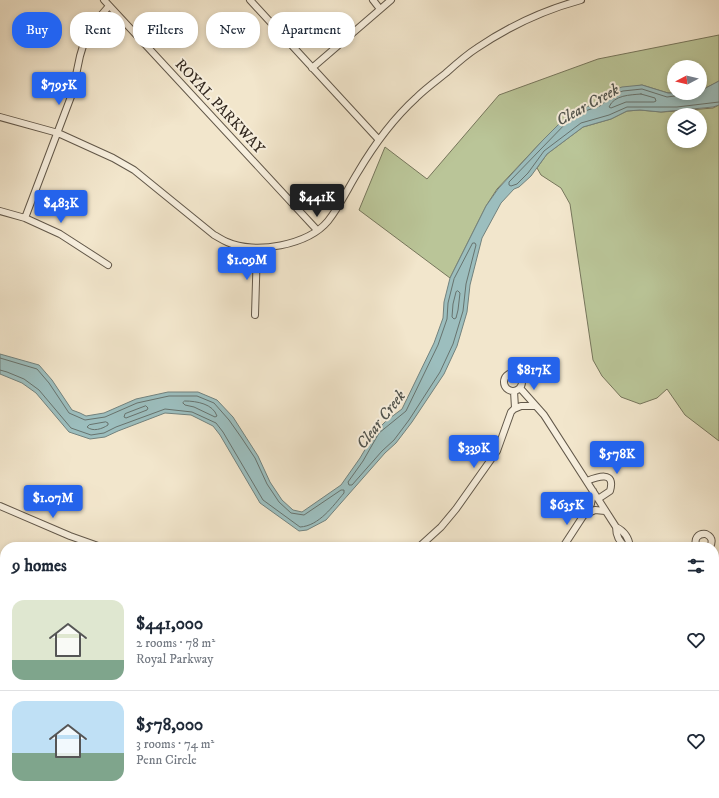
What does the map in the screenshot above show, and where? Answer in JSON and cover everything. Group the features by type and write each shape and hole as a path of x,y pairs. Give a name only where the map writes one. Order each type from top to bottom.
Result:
{"street":[{"name":"ROYAL PARKWAY","path":"104,0 317,230"},
{"path":"250,0 379,140"},
{"path":"372,0 380,8"},
{"path":"312,68 391,0"},
{"path":"0,117 58,133 113,158 134,170 214,235 227,243 243,247 257,248 284,245 300,240 327,222 339,205 357,172 379,140 416,98 475,49 519,23 569,2 581,0"},
{"path":"25,218 72,94 86,36 109,6"},
{"path":"0,211 25,218 60,234 108,265"},
{"path":"255,315 257,248"},
{"path":"515,408 517,389 544,415 605,511 616,527 626,536 628,542"},
{"path":"424,542 456,509 497,452 511,412 515,408 525,405 536,406"},
{"path":"587,481 602,476 606,476 609,479 611,485 610,491 598,499"},
{"path":"567,542 590,504 593,491"},
{"path":"0,506 87,542"},
{"path":"584,515 595,510 605,511"},
{"path":"616,527 616,533 621,542"},
{"path":"695,542 699,535 706,534 712,539 712,542"}],"green space":[{"path":"719,35 719,81 707,87 707,60 667,60 667,93 642,85 611,91 598,103 568,115 497,189 486,206 450,278 359,210 385,147 427,179 499,95 598,59"},
{"path":"719,105 719,441 685,415 667,389 657,398 640,404 621,397 602,376 593,360 570,204 561,188 541,175 537,168 547,154 583,127 611,119 627,111 667,112 667,148 707,148 707,108 713,108"}],"water":[{"path":"719,81 719,105 703,108 667,108 667,111 661,112 640,110 627,111 611,119 583,127 547,154 531,176 519,187 514,189 501,203 482,238 470,285 467,312 457,346 444,374 396,443 385,453 326,520 307,530 299,531 260,503 220,435 213,426 191,415 165,413 105,437 90,439 69,432 36,393 22,383 0,374 0,354 39,365 52,380 72,410 86,416 104,413 136,399 168,392 198,392 217,400 233,417 258,456 270,482 282,500 293,510 302,512 341,485 360,458 376,431 402,409 434,343 443,318 444,302 450,278 486,206 498,189 543,140 568,115 598,103 611,91 622,87 642,85 667,93 667,100 707,100 707,87"}],"water label":[{"name":"Clear Creek","path":"587,104"},
{"name":"Clear Creek","path":"380,419"}]}
